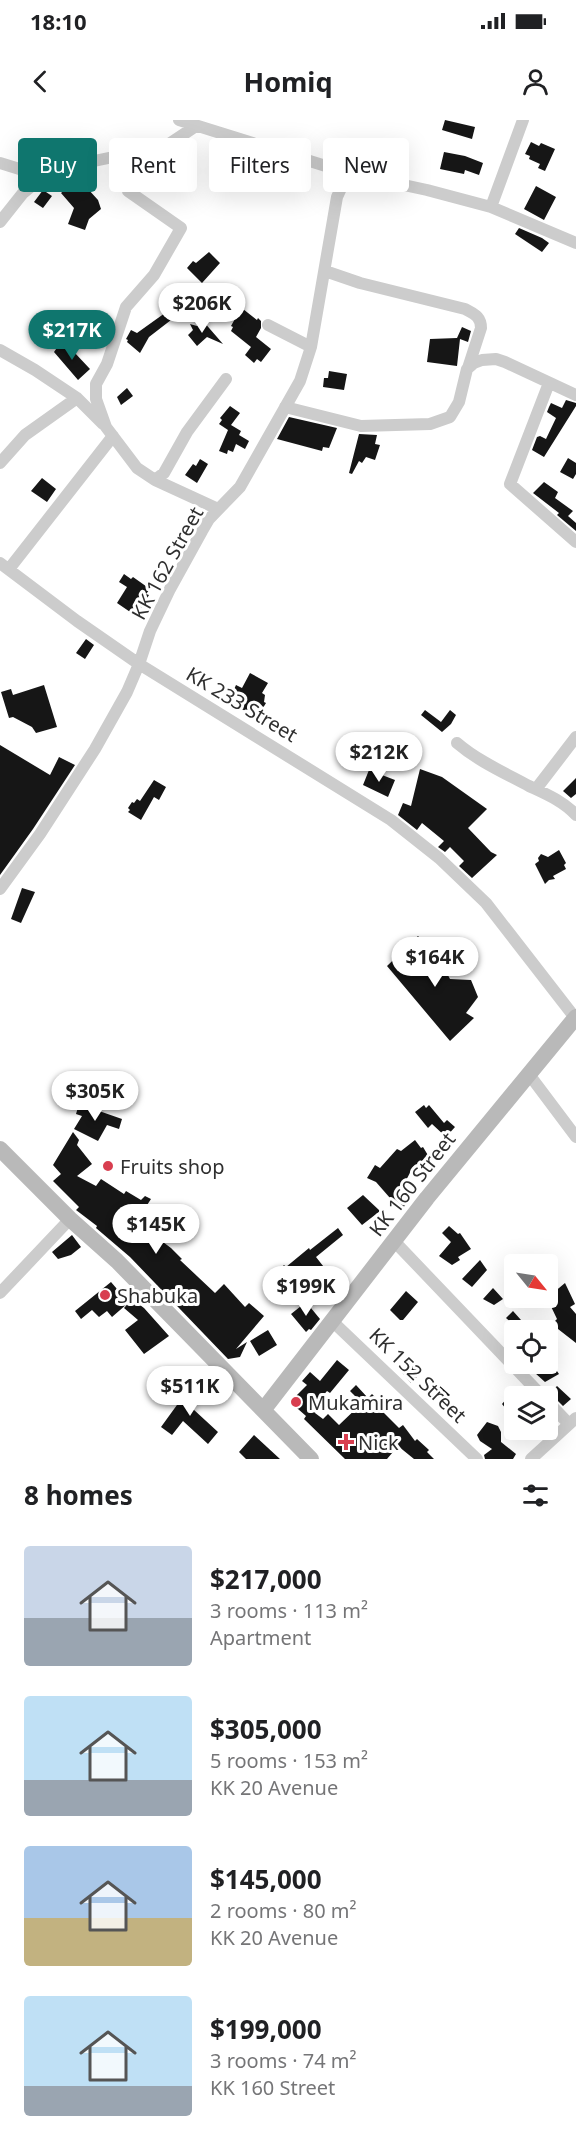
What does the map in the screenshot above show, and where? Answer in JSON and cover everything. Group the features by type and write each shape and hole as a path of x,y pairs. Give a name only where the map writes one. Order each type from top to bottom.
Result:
{"main road":[{"name":"KK 160 Street","path":"264,1409 331,1320 528,1073 576,1018"},
{"path":"0,1149 70,1219 117,1261 311,1459"}],"street":[{"path":"178,120 323,165"},
{"path":"491,207 524,120"},
{"path":"179,138 196,126"},
{"path":"0,163 18,169"},
{"path":"409,186 491,207 576,243"},
{"path":"0,222 23,192"},
{"path":"110,431 96,399 96,384 107,364 126,307 154,276 182,228 129,192"},
{"name":"KK 162 Street","path":"0,889 40,834 95,749 127,692 140,664 150,631 202,531 240,487 300,381 311,347 340,192"},
{"path":"285,406 361,426 430,424 450,417 459,402 481,328 478,316 465,309 360,283 325,271"},
{"path":"268,325 311,347"},
{"path":"0,350 77,398 110,431 137,468 156,480 218,510"},
{"path":"467,369 474,363 496,359 576,395"},
{"path":"156,480 164,473 193,423 226,379"},
{"path":"549,382 510,484 576,543"},
{"path":"0,463 25,435 77,398"},
{"path":"3,567 110,431"},
{"name":"KK 233 Street","path":"3,567 76,621 140,664 399,826 439,858 486,903 576,1018"},
{"path":"536,789 576,737"},
{"path":"457,743 472,754 557,800 576,815"},
{"path":"528,1073 576,1137"},
{"path":"0,1293 70,1219"},
{"path":"394,1241 532,1386"},
{"name":"KK 152 Street","path":"331,1320 477,1459"},
{"path":"531,1459 572,1421 558,1410"}],"building":[{"path":"445,120 475,127 472,139 442,130"},
{"path":"531,142 539,146 541,143 555,149 545,171 538,168 540,164 529,159 530,156 525,154"},
{"path":"444,152 465,156 483,163 479,175 465,170 464,174 440,169"},
{"path":"536,186 556,197 544,220 524,209"},
{"path":"42,192 52,196 43,208 34,202"},
{"path":"91,192 98,200 101,209 89,219 85,230 68,224 74,208 61,193"},
{"path":"519,228 549,243 542,252 515,234"},
{"path":"209,252 220,263 202,283 187,268 193,261 196,263"},
{"path":"243,309 261,321 261,328 256,337 271,349 261,362 257,359 254,363 245,355 251,347 231,331 233,327 231,326"},
{"path":"165,313 171,320 149,337 140,353 127,342 126,339 131,330 137,333"},
{"path":"203,321 223,344 207,337 197,346 188,335 193,330 190,324 197,326"},
{"path":"462,327 471,331 468,342 460,339 457,366 427,362 430,339 457,338"},
{"path":"61,342 90,369 78,380 54,352"},
{"path":"329,371 347,374 344,390 323,387 324,378 328,378"},
{"path":"127,388 133,396 121,405 117,397"},
{"path":"566,400 576,403 576,406 544,457 532,450 537,437 546,439 556,418 547,412 551,403 562,408"},
{"path":"230,406 240,413 231,425 241,431 239,435 249,441 245,449 236,444 233,452 228,450 227,454 219,451 228,430 219,424 222,420 220,418"},
{"path":"289,417 337,428 329,448 323,447 322,451 277,439"},
{"path":"359,434 377,435 375,444 380,445 375,460 366,457 362,463 359,461 352,474 349,473"},
{"path":"568,458 576,463 576,474 573,479 560,472"},
{"path":"200,459 208,464 197,483 185,475 193,464 196,466"},
{"path":"42,478 56,489 47,502 31,491"},
{"path":"544,482 558,492 555,498 573,511 568,516 576,523 576,531 557,515 559,513 533,493"},
{"path":"124,574 131,579 133,577 150,589 146,594 149,595 136,616 117,603 127,587 119,582"},
{"path":"86,639 94,645 85,659 76,653"},
{"path":"250,673 268,683 262,693 265,695 264,702 266,703 258,716 234,706 235,703 231,701 236,685 242,688"},
{"path":"44,685 57,727 36,733 32,727 13,717 9,718 1,692 11,689 13,695"},
{"path":"425,710 441,722 450,710 456,715 451,724 442,732 421,715"},
{"path":"0,745 50,775 59,757 75,765 0,875"},
{"path":"420,769 442,777 487,809 468,828 491,852 497,855 472,878 459,866 464,861 450,847 445,852 438,847 444,841 422,823 417,830 398,815 403,803 411,806"},
{"path":"369,770 395,780 388,797 363,785"},
{"path":"576,778 576,794 571,798 563,791"},
{"path":"154,780 166,787 159,800 154,797 141,820 128,812 130,810 128,808 137,799 140,801"},
{"path":"559,850 566,863 564,865 566,869 553,876 555,879 545,884 535,864 539,861 541,854 548,857"},
{"path":"22,888 35,892 21,923 11,919"},
{"path":"418,936 441,962 450,979 471,980 478,997 466,1013 474,1018 450,1041 387,966"},
{"path":"79,1104 122,1119 119,1129 107,1125 98,1141 74,1129 82,1116 76,1114"},
{"path":"424,1105 426,1108 429,1105 444,1123 447,1120 455,1127 446,1137 432,1124 428,1128 415,1112"},
{"path":"73,1132 79,1140 77,1145 92,1164 77,1176 96,1186 101,1179 124,1194 126,1191 141,1200 145,1196 151,1199 136,1222 171,1248 182,1259 180,1260 215,1293 224,1284 245,1307 249,1303 264,1316 236,1349 247,1342 240,1357 228,1359 130,1257 76,1210 79,1207 53,1181 61,1174 53,1165"},
{"path":"415,1140 429,1157 413,1167 402,1188 412,1196 403,1208 390,1198 376,1182 367,1178 375,1165 380,1168 397,1149 401,1151"},
{"path":"363,1195 380,1211 362,1225 347,1208"},
{"path":"449,1226 458,1234 460,1233 471,1249 458,1257 460,1260 452,1265 439,1256 451,1242 442,1233"},
{"path":"338,1228 343,1235 316,1257 338,1285 320,1300 298,1272 282,1296 275,1291 282,1280 274,1275 284,1265 286,1267"},
{"path":"72,1235 81,1247 71,1255 58,1259 52,1252"},
{"path":"480,1260 487,1270 472,1287 462,1279"},
{"path":"111,1282 117,1289 115,1291 127,1304 112,1317 107,1311 99,1317 92,1310 81,1319 75,1311"},
{"path":"565,1283 575,1304 570,1307 576,1314 576,1343 558,1329 558,1320 552,1308 558,1308 558,1289"},
{"path":"493,1288 503,1299 494,1305 483,1299"},
{"path":"406,1291 418,1302 403,1320 400,1320 390,1310"},
{"path":"132,1299 144,1308 169,1336 144,1354 125,1330 138,1320 124,1308"},
{"path":"306,1302 320,1319 311,1330 306,1332 291,1314"},
{"path":"513,1311 521,1320 508,1320 506,1318"},
{"path":"268,1330 277,1345 259,1356 250,1341"},
{"path":"411,1359 423,1371 411,1383 399,1369"},
{"path":"337,1360 349,1370 330,1393 327,1391 316,1404 320,1407 315,1413 323,1419 328,1414 339,1425 362,1403 350,1391 356,1385 368,1398 372,1394 387,1409 383,1412 399,1428 403,1425 415,1441 417,1439 429,1450 427,1452 434,1459 414,1459 398,1446 387,1459 345,1459 304,1419 306,1416 290,1402 307,1385 302,1381 310,1372 320,1381"},
{"path":"536,1374 559,1374 545,1382"},
{"path":"440,1386 450,1395 443,1401 434,1392"},
{"path":"190,1387 203,1397 193,1409 218,1432 208,1444 183,1421 172,1435 161,1427"},
{"path":"558,1387 571,1399 563,1406 558,1401"},
{"path":"487,1422 498,1426 501,1432 501,1442 516,1454 513,1459 485,1459 484,1455 492,1449 480,1441 477,1435"},
{"path":"254,1435 280,1459 246,1459 239,1452"}],"place":[{"name":"Fruits shop","path":"108,1166"},
{"name":"Shabuka","path":"105,1295"},
{"name":"Mukamira","path":"296,1402"},
{"name":"Nick","path":"346,1442"}]}
